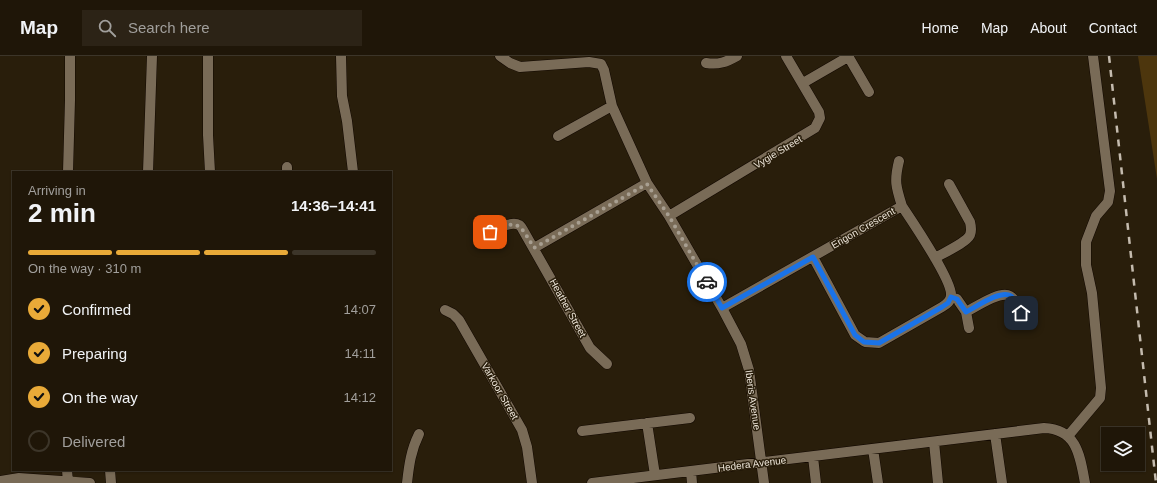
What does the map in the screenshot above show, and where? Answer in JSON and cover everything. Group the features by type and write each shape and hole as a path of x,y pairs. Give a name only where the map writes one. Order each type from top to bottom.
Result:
{"street":[{"path":"68,171 70,56"},
{"path":"148,171 152,56"},
{"path":"208,56 208,135 210,171"},
{"path":"341,56 342,96 347,121 353,171"},
{"path":"500,56 510,63 520,67 602,60"},
{"path":"706,63 717,65 727,62 737,56"},
{"name":"Vygie Street","path":"669,216 811,132 815,128 820,118 819,112 786,56"},
{"path":"1085,483 1079,454 1075,444 1068,436 1100,398 1102,388 1092,293 1086,265 1086,242 1096,216 1108,202 1110,191 1093,56"},
{"path":"803,83 848,57 869,92"},
{"name":"Iberis Avenue","path":"602,60 612,106 647,184 669,216 741,344 750,370 764,483"},
{"path":"558,136 612,106"},
{"path":"899,161 895,175 896,186 902,206"},
{"path":"534,248 647,184"},
{"path":"935,258 965,240 970,235 972,228 950,184"},
{"name":"Erigon Crescent","path":"722,308 902,206 935,258 950,288 951,297 957,299 966,312"},
{"name":"Heather Street","path":"481,236 499,228 514,224 519,225 534,248 590,348 607,364"},
{"path":"813,257 855,335 864,342 879,343 942,307 948,303 951,297"},
{"path":"969,328 966,312 997,296 1007,295 1015,302 1027,323"},
{"name":"Varkoor Street","path":"445,310 453,314 459,320 522,430 527,447 532,483"},
{"path":"582,430 690,418"},
{"path":"647,423 655,475"},
{"name":"Hedera Avenue","path":"592,483 1027,430 1052,429 1060,431 1068,436"},
{"path":"407,483 410,457 413,446 419,434"},
{"path":"995,434 1002,483"},
{"path":"934,442 938,483"},
{"path":"873,449 878,483"},
{"path":"813,457 816,483"},
{"path":"67,471 68,482"},
{"path":"110,471 111,483"},
{"path":"691,471 692,483"},
{"path":"0,481 19,478 90,483"}],"shaded area":[{"path":"1138,56 1157,56 1157,179"}],"railway":[{"path":"1109,56 1156,483"}],"way so far":[{"path":"490,232 508,225 519,225 534,248 647,184 669,216 707,282"}],"route":[{"path":"707,282 722,308 813,257 855,335 861,341 868,343 879,343 892,336 942,307 948,303 951,297 957,299 966,312 997,296 1009,295 1021,313"}]}
